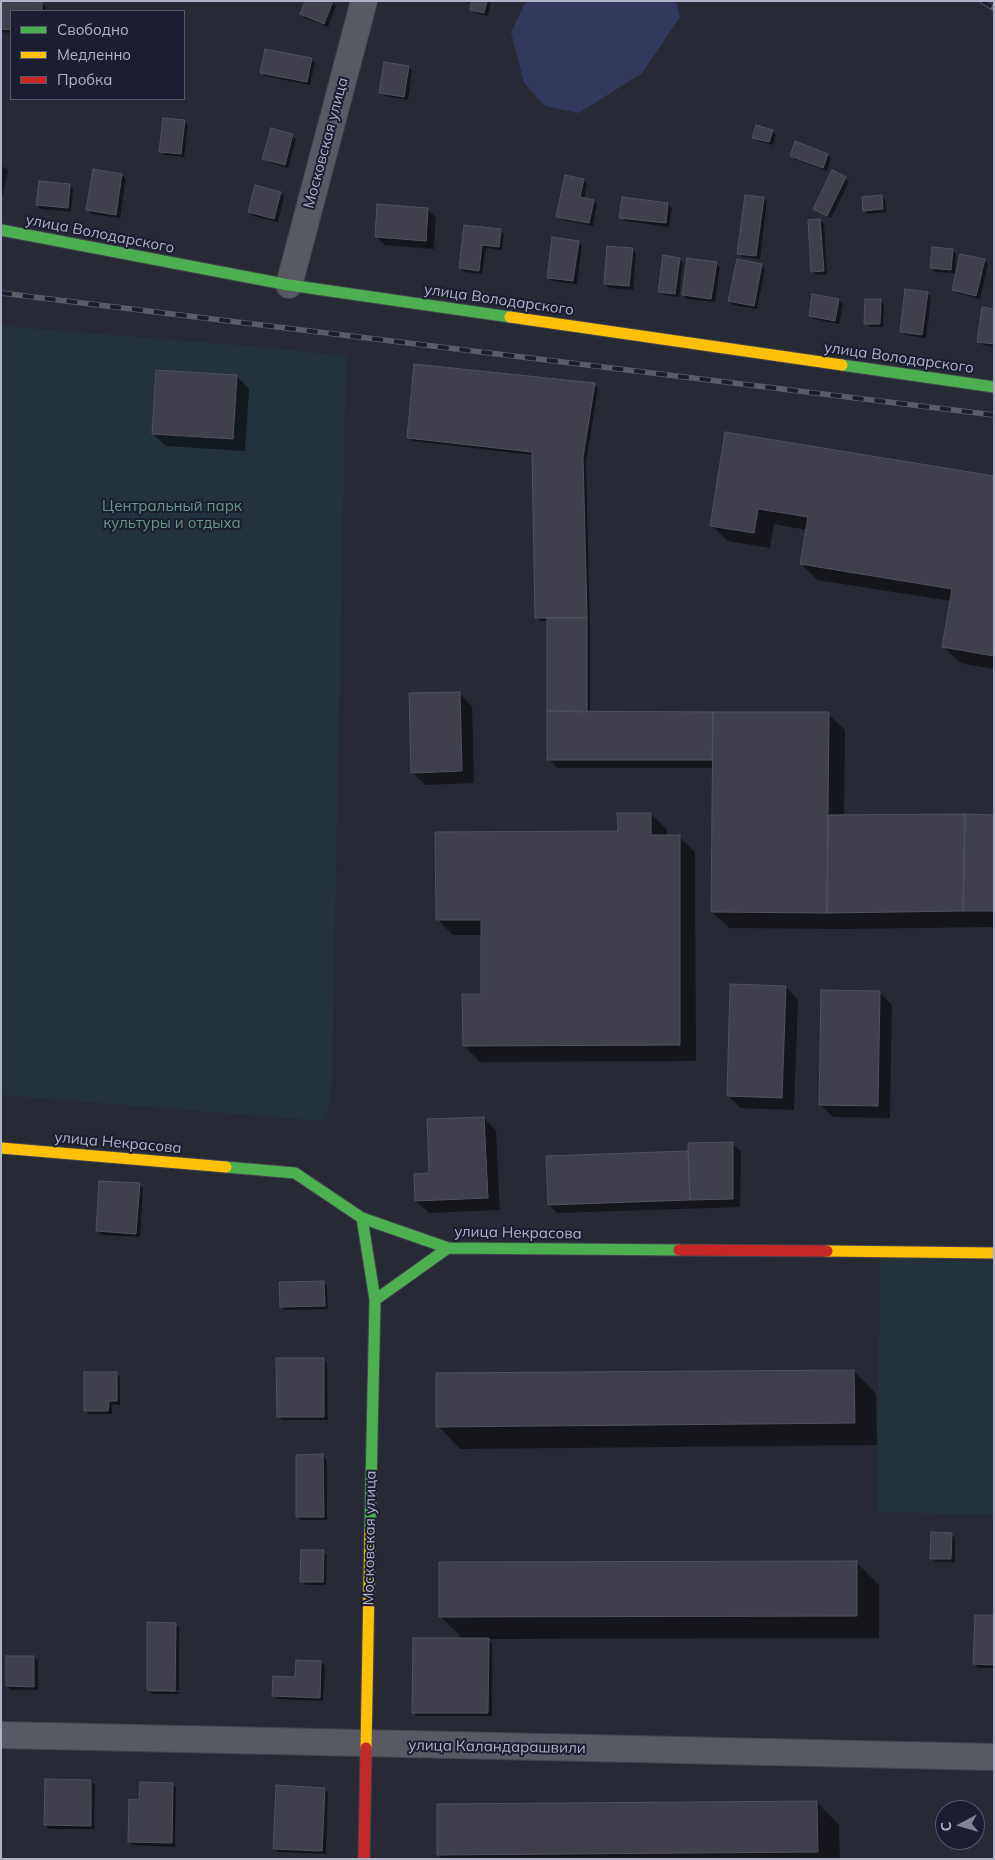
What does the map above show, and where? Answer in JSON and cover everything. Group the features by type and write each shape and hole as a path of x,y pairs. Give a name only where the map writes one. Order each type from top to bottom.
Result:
{"street":[{"name":"Московская улица","path":"289,285 364,1"},
{"name":"улица Володарского","path":"1,230 289,285 994,387"},
{"name":"улица Некрасова","path":"1,1148 295,1173 362,1218 448,1248 994,1253"},
{"name":"Московская улица","path":"362,1218 374,1300 364,1859"},
{"path":"374,1300 448,1248"},
{"name":"улица Каландарашвили","path":"1,1734 365,1744 994,1757"}],"green space":[{"name":"Центральный парк культуры и отдыха","path":"1,326 272,348 346,356 332,1076 330,1103 323,1121 1,1095"},
{"path":"880,1256 994,1263 994,1515 877,1512"}],"water":[{"path":"526,1 676,1 680,17 642,73 579,113 545,106 524,83 511,32"}],"building":[{"path":"1,1 42,2 42,10 10,10 10,30 1,29"},
{"path":"305,1 333,1 324,24 300,14"},
{"path":"471,1 487,1 484,13 470,10"},
{"path":"265,49 312,58 307,82 260,73"},
{"path":"384,62 409,66 404,97 379,93"},
{"path":"163,118 185,120 181,154 159,152"},
{"path":"756,125 773,130 769,142 752,138"},
{"path":"271,128 293,134 285,165 262,159"},
{"path":"795,141 828,154 823,168 790,156"},
{"path":"93,169 122,174 116,215 86,210"},
{"path":"832,170 846,177 827,216 813,209"},
{"path":"565,175 584,179 580,197 594,200 589,223 556,217"},
{"path":"39,181 70,184 68,208 36,205"},
{"path":"255,185 281,192 274,219 248,212"},
{"path":"745,195 764,197 756,256 737,254"},
{"path":"882,195 883,209 863,211 862,197"},
{"path":"622,197 668,203 666,223 619,218"},
{"path":"377,204 428,208 426,241 375,237"},
{"path":"820,219 824,271 811,272 808,220"},
{"path":"464,225 501,229 499,247 482,245 479,271 459,268"},
{"path":"552,237 579,241 573,281 547,278"},
{"path":"607,246 633,248 629,286 604,284"},
{"path":"932,247 953,249 951,270 930,268"},
{"path":"960,254 985,259 976,296 952,290"},
{"path":"663,255 680,258 675,294 658,292"},
{"path":"687,258 717,262 711,299 682,295"},
{"path":"737,259 762,264 754,306 728,301"},
{"path":"905,289 928,292 922,335 900,332"},
{"path":"812,294 839,299 835,321 809,316"},
{"path":"865,299 881,299 880,324 864,324"},
{"path":"982,307 994,309 994,344 977,342"},
{"path":"414,364 595,383 583,457 587,618 535,618 532,452 407,438"},
{"path":"156,370 237,375 233,439 152,434"},
{"path":"725,432 994,476 994,656 942,647 952,589 800,564 808,517 758,509 754,533 710,526"},
{"path":"547,618 587,618 587,712 547,711"},
{"path":"460,692 462,771 411,773 409,693"},
{"path":"547,711 713,712 712,760 547,760"},
{"path":"713,712 829,712 827,913 711,912"},
{"path":"617,813 651,813 651,835 680,835 680,1045 463,1046 462,994 481,994 481,920 436,920 435,832 618,831"},
{"path":"965,814 994,815 994,911 963,911"},
{"path":"965,814 963,911 827,913 828,815"},
{"path":"730,984 786,986 782,1098 727,1096"},
{"path":"821,990 880,991 878,1106 819,1105"},
{"path":"484,1117 488,1198 415,1201 414,1174 429,1173 427,1119"},
{"path":"733,1142 733,1199 690,1200 688,1143"},
{"path":"688,1151 690,1200 548,1205 546,1156"},
{"path":"99,1181 140,1183 136,1234 96,1231"},
{"path":"324,1281 325,1306 280,1307 279,1282"},
{"path":"276,1358 324,1358 324,1417 277,1417"},
{"path":"854,1370 855,1423 436,1427 436,1373"},
{"path":"84,1372 117,1372 117,1401 109,1401 108,1411 84,1411"},
{"path":"323,1454 324,1517 296,1517 296,1455"},
{"path":"931,1532 952,1533 951,1559 930,1559"},
{"path":"301,1550 324,1550 323,1582 300,1582"},
{"path":"857,1561 857,1616 439,1617 439,1562"},
{"path":"975,1615 994,1615 994,1665 973,1664"},
{"path":"147,1622 176,1623 175,1691 147,1690"},
{"path":"413,1638 489,1638 488,1713 412,1713"},
{"path":"6,1656 34,1656 34,1687 6,1686"},
{"path":"296,1660 321,1661 320,1698 272,1696 273,1676 295,1677"},
{"path":"45,1779 91,1780 91,1826 44,1825"},
{"path":"140,1782 173,1783 172,1843 128,1842 129,1799 139,1800"},
{"path":"276,1785 325,1788 322,1851 273,1849"},
{"path":"817,1801 818,1852 437,1855 437,1804"}],"railway":[{"path":"982,1 994,8"},
{"path":"1,293 994,415"}],"traffic: fast":[{"path":"1,230 289,285 510,317"},
{"path":"842,365 994,387"},
{"path":"226,1167 295,1173 362,1218 448,1248 679,1250"},
{"path":"362,1218 375,1300 370,1531"},
{"path":"375,1300 448,1248"}],"traffic: slow":[{"path":"510,317 842,365"},
{"path":"1,1148 226,1167"},
{"path":"827,1251 994,1253"},
{"path":"366,1748 370,1531"}],"traffic: jam":[{"path":"679,1250 827,1251"},
{"path":"364,1859 366,1748"}]}
